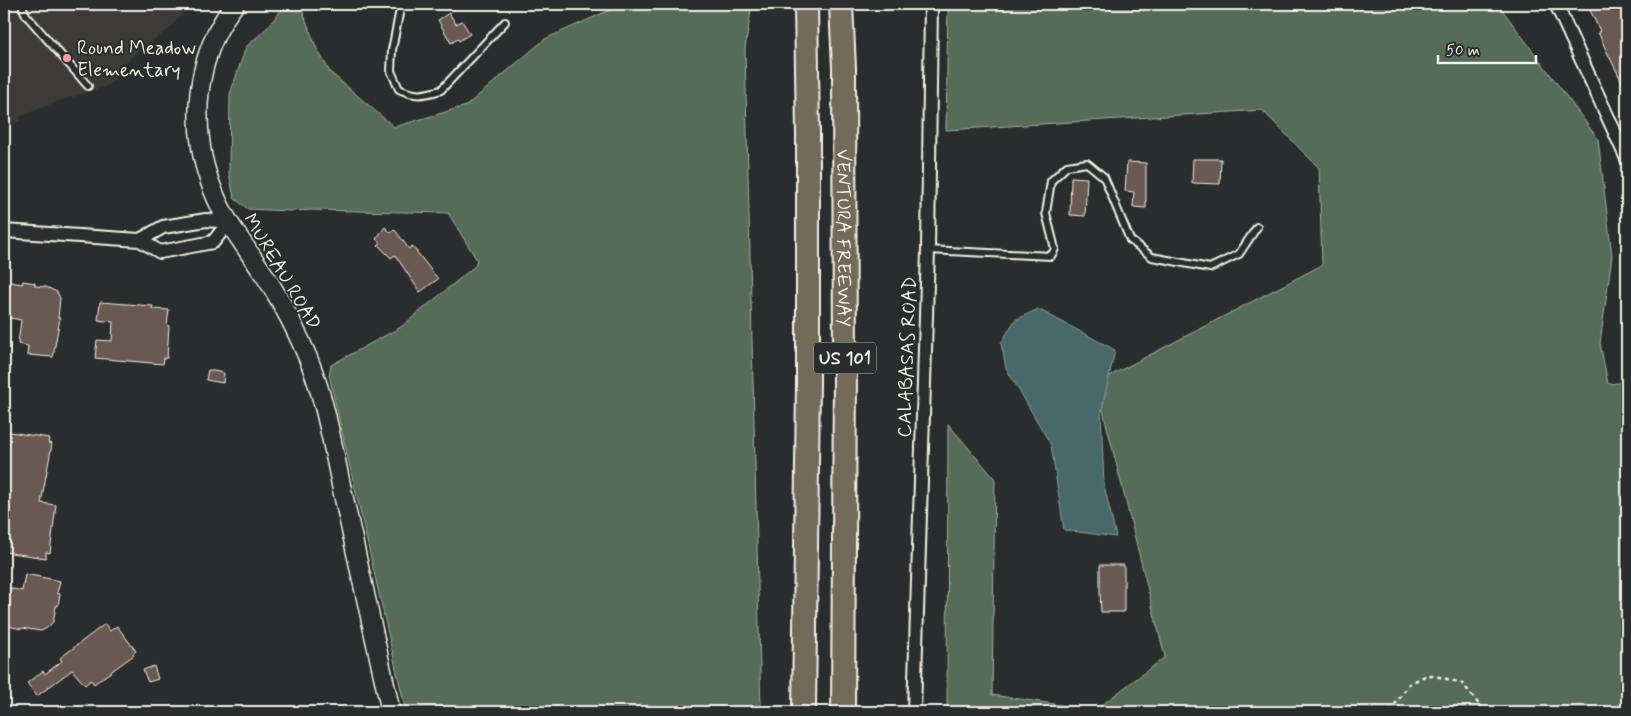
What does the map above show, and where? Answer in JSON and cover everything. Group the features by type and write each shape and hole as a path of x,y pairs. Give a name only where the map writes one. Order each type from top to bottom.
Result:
{"highway":[{"name":"VENTURA FREEWAY","path":"804,712 808,383 806,4"},
{"name":"VENTURA FREEWAY","path":"841,4 844,68 843,712"}],"main road":[{"name":"MUREAU ROAD","path":"235,4 225,16 214,38 204,66 198,96 197,122 201,150 212,186 229,222 273,288 296,330 309,359 320,392 391,712"}],"street":[{"name":"CALABASAS ROAD","path":"914,712 928,250 931,4"},
{"path":"1556,4 1627,159"},
{"path":"140,240 163,227 206,220 229,222"},
{"path":"4,231 140,240 160,252 213,242 229,222"}],"lane":[{"path":"24,4 23,8 26,15 88,86"},
{"path":"401,4 392,50 391,71 399,89 412,94 427,94 441,90 505,22"},
{"path":"928,250 1051,256 1055,248 1046,213 1051,181 1067,166 1087,163 1104,177 1130,240 1152,257 1210,268 1239,254 1257,227"}],"path":[{"path":"1390,712 1409,684 1425,676 1435,676 1462,683 1485,712"}],"shaded area":[{"name":"Round Meadow Elementary","path":"4,4 192,4 168,30 139,50 122,66 114,80 104,87 53,103 20,117 21,120 4,129"}],"green space":[{"path":"286,4 300,4 316,47 330,72 394,127 466,106 545,39 623,4 752,4 745,49 761,712 406,712 329,375 331,365 401,327 475,266 477,260 448,213 248,209 234,198 229,173 230,94 246,47 267,28"},
{"path":"948,4 1498,4 1598,139 1612,256 1600,343 1608,384 1627,382 1627,712 947,712 948,424 995,479 992,695 1095,710 1165,657 1096,383 1322,265 1319,168 1262,110 946,130"}],"water":[{"path":"1038,309 1115,350 1101,413 1104,485 1116,537 1064,530 1051,445 1006,368 1001,343 1015,320"}],"building":[{"path":"1587,4 1627,4 1627,92 1606,50 1598,32 1600,31"},
{"path":"449,13 456,24 462,21 470,34 459,41 458,39 451,43 438,20"},
{"path":"1193,159 1221,159 1220,184 1192,183"},
{"path":"1127,162 1146,163 1146,208 1133,207 1134,192 1125,191"},
{"path":"1071,177 1087,178 1085,216 1070,215"},
{"path":"385,227 390,232 395,230 409,249 412,246 438,279 420,292 395,255 391,258 378,245 381,243 376,239"},
{"path":"23,281 35,283 35,286 46,287 57,292 60,298 58,318 60,318 53,357 27,355 28,346 18,344 21,320 5,317 10,282 22,284"},
{"path":"100,302 153,306 152,309 169,310 167,358 164,358 163,364 95,358 97,340 112,341 113,322 98,320"},
{"path":"208,370 224,373 223,383 206,380"},
{"path":"4,431 49,438 48,443 52,444 41,503 56,505 50,553 46,552 46,558 4,552"},
{"path":"1100,565 1124,565 1124,612 1101,612"},
{"path":"25,574 60,581 57,593 60,594 58,606 56,606 53,622 41,631 4,625 4,587 22,591"},
{"path":"105,624 110,631 117,626 136,651 134,655 94,684 91,680 85,685 72,670 37,696 27,683 43,671 45,674 62,661 60,658"},
{"path":"154,666 158,679 148,682 143,670"}],"place":[{"name":"Round Meadow Elementary","path":"67,58"}]}
